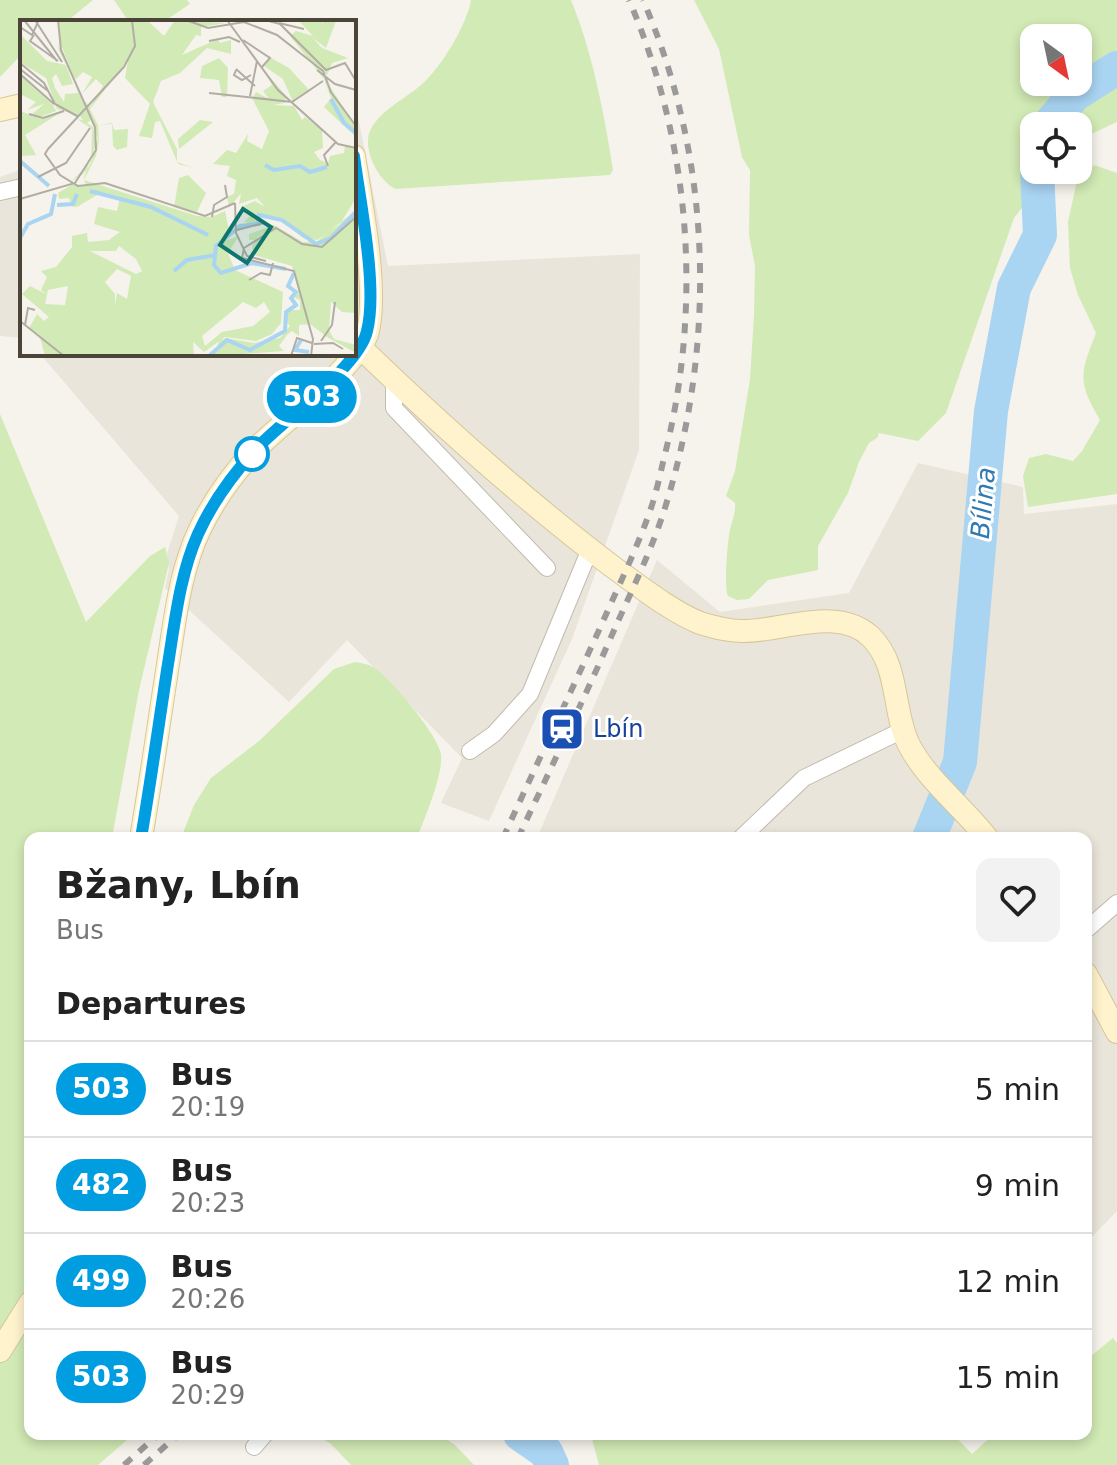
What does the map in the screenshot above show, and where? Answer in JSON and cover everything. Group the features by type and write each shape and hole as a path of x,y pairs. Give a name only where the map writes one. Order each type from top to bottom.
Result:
{"street":[{"path":"0,110 20,105"},
{"path":"356,173 371,303 367,334 357,345 541,511 635,583 696,621 718,629 760,630 820,622 848,624 870,635 883,653 893,678 903,730 921,764 982,832"},
{"path":"0,192 20,187"},
{"path":"142,832 183,578 200,530 223,491 255,450 346,365 351,356"},
{"path":"394,380 394,408 547,568"},
{"path":"470,751 494,734 530,694 590,549"},
{"path":"747,832 804,778 903,730"},
{"path":"1092,925 1117,903"},
{"path":"1092,985 1117,1032"},
{"path":"0,1351 24,1313"}],"shaded area":[{"path":"356,107 388,266 640,254 639,450 572,639 489,821 441,803 462,758 347,640 289,702 165,588 169,569 167,554 179,516 42,356 356,356"},
{"path":"20,170 20,338 0,336 0,177"},
{"path":"918,463 1023,487 1024,514 1117,504 1117,1211 1092,1237 1092,832 540,832 657,560 720,612 849,593"}],"green space":[{"path":"0,0 93,0 68,20 20,20 20,56 0,77"},
{"path":"114,0 187,0 190,4 166,20 128,20"},
{"path":"471,0 571,0 597,84 613,170 610,175 396,189 384,180 370,155 370,131 380,117 421,85 436,68 452,46"},
{"path":"694,0 1117,0 1117,122 1092,134 1092,112 1020,112 1020,184 1040,184 1014,218 946,413 918,441 879,433 869,443 848,493 818,546 818,570 768,580 749,599 737,600 728,596 727,592 727,549 735,503 726,496 735,471 750,379 755,266 749,235 750,170 742,157 719,49"},
{"path":"1094,165 1117,173 1117,494 1028,507 1023,476 1029,458 1046,454 1073,461 1100,420 1084,386 1084,368 1096,333 1078,295 1070,268 1068,222 1076,185 1092,184"},
{"path":"0,414 86,622 150,556 165,547 169,563 139,690 113,832 24,832 24,1440 127,1440 98,1465 0,1465"},
{"path":"355,662 373,667 412,707 438,745 441,754 439,773 419,832 183,832 194,805 211,778 259,741 334,669"},
{"path":"1113,1338 1117,1343 1117,1465 599,1465 592,1440 959,1440 972,1454 987,1440 1092,1440 1092,1355"},
{"path":"325,1440 448,1440 474,1465 351,1465"}],"waterway":[{"name":"Bílina","path":"1060,112 1074,95 1117,68"},
{"name":"Bílina","path":"931,832 960,762 991,411 1014,288 1040,235 1038,184"},
{"name":"Bílina","path":"529,1440 546,1452 552,1465"}],"railway":[{"path":"506,832 645,526 658,484 676,401 684,343 686,284 678,168 650,55 629,0"},
{"path":"521,832 653,541 681,448 693,383 699,318 700,253 694,188 683,124 666,61 643,0"},
{"path":"124,1465 152,1440"},
{"path":"144,1465 172,1440"}],"bus line":[{"name":"503","path":"356,170 371,303 367,334 356,354"},
{"name":"503","path":"142,832 174,626 183,578 195,541 209,512 255,450 354,356"}],"place":[{"name":"Lbín","path":"562,729"}]}
